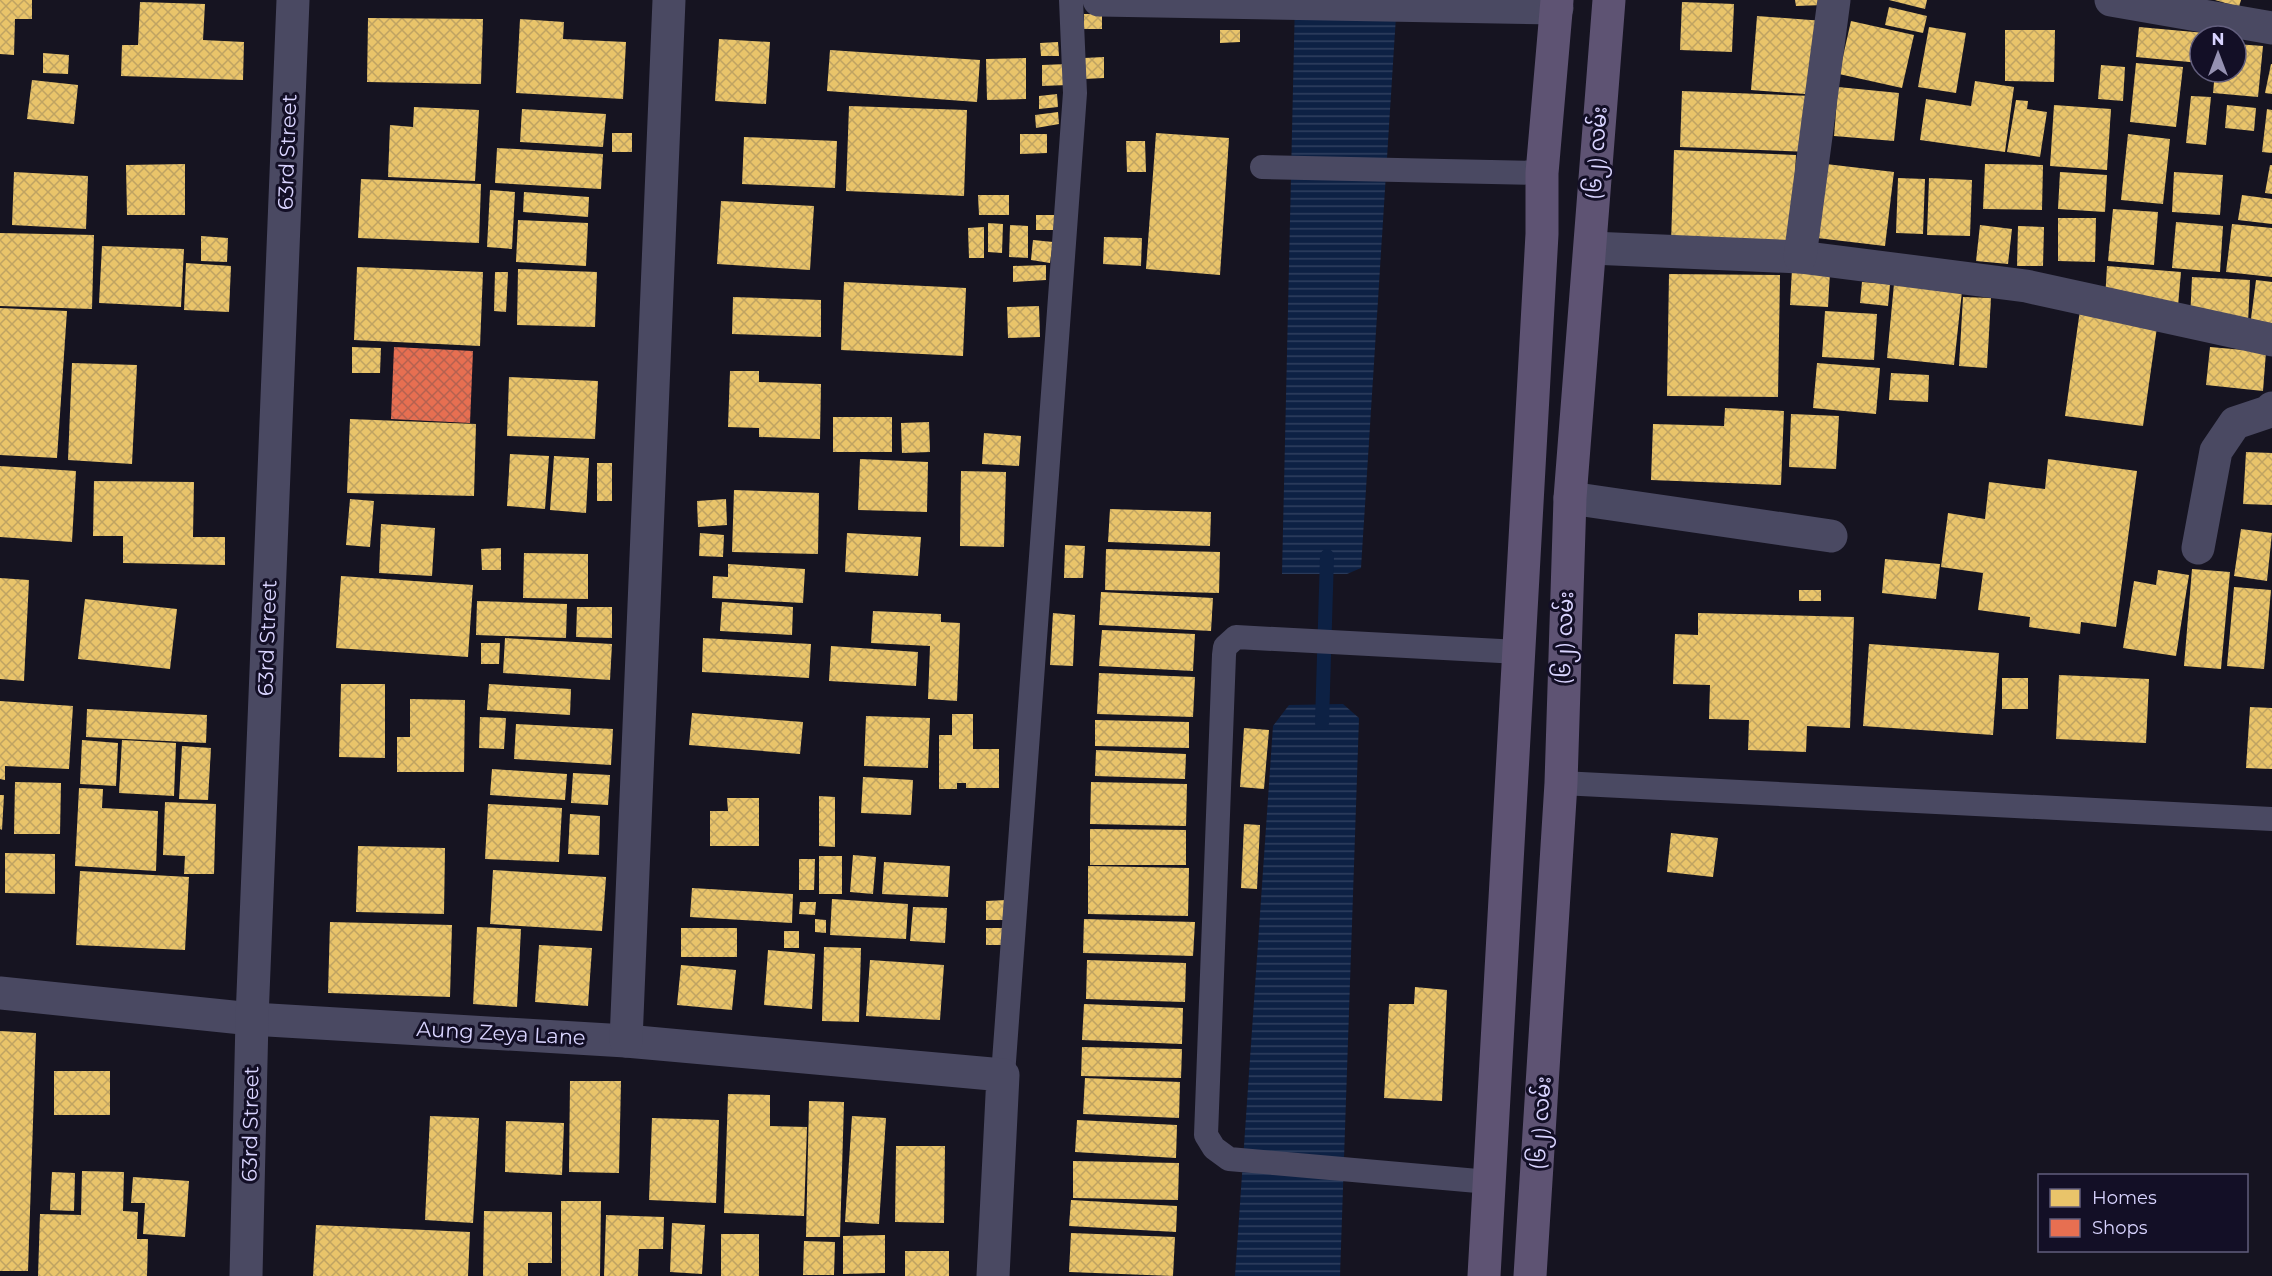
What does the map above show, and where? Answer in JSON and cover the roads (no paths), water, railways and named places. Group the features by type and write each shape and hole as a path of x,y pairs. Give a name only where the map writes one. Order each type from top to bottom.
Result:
{"main road":[{"name":"(၆၂) လမ်း","path":"1530,1276 1561,783 1570,498 1591,248 1593,175 1609,0"},
{"name":"(၆၂) လမ်း","path":"1484,1276 1542,234 1542,173 1557,4"}],"street":[{"name":"63rd Street","path":"246,1276 252,1018 293,0"},
{"path":"626,1041 669,0"},
{"path":"1100,0 1279,4 1557,4"},
{"path":"1800,257 1834,0"},
{"path":"2111,0 2272,28"},
{"path":"1591,248 1800,257 2026,286 2272,340"},
{"path":"2198,548 2216,451 2235,423 2268,412 2272,408"},
{"path":"1570,498 1831,536"},
{"name":"Aung Zeya Lane","path":"0,993 252,1018 626,1041 1003,1076"},
{"path":"993,1276 1003,1076"}],"lane":[{"path":"1003,1076 1075,93 1071,0"},
{"path":"1262,167 1542,173"},
{"path":"1489,1182 1229,1159 1214,1148 1206,1135 1224,655 1225,647 1236,637 1519,652"},
{"path":"1561,783 2272,819"}],"water":[{"path":"1295,0 1397,0 1361,568 1347,574 1282,574"},
{"path":"1343,704 1359,718 1340,1276 1235,1276 1273,726 1289,705"}],"waterway":[{"path":"1322,723 1327,556"}]}
